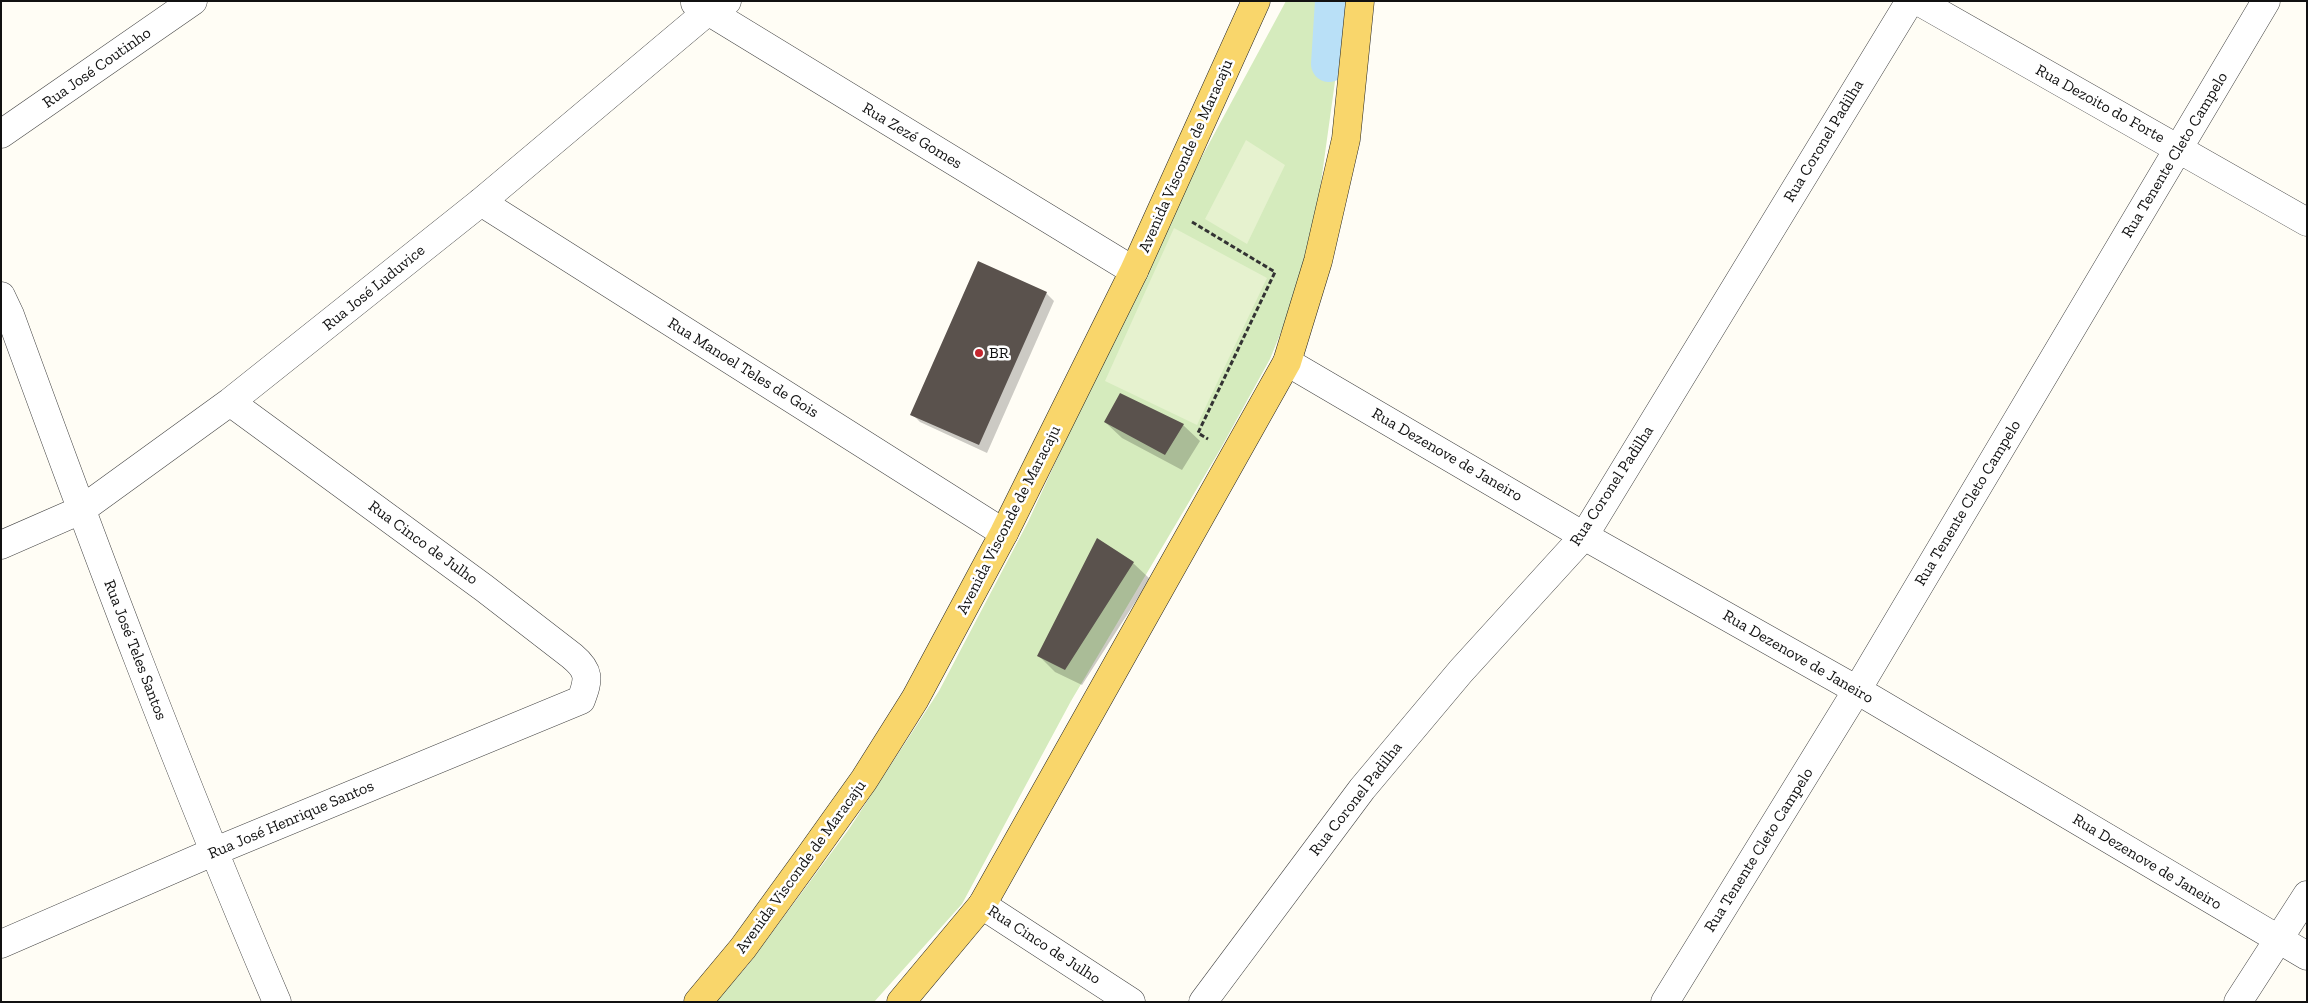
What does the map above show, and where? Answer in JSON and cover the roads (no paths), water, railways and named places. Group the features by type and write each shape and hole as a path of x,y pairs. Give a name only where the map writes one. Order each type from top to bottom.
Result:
{"main road":[{"name":"Avenida Visconde de Maracaju","path":"698,1002 743,948 864,780 915,699 1004,533 1134,271 1256,1"},
{"path":"901,1002 982,905 1287,362 1318,261 1346,139 1360,1"}],"street":[{"name":"Rua José Coutinho","path":"1,134 192,1"},
{"name":"Rua Coronel Padilha","path":"1203,1002 1362,789 1462,671 1584,536 1910,1"},
{"name":"Rua Dezoito do Forte","path":"1918,1 2307,222"},
{"name":"Rua Tenente Cleto Campelo","path":"1665,1002 1857,690 2266,1"},
{"name":"Rua José Luduvice","path":"1,545 81,510 230,402 481,202 709,5"},
{"name":"Rua Zezé Gomes","path":"709,5 1134,271"},
{"name":"Rua Manoel Teles de Gois","path":"481,202 1004,533"},
{"name":"Rua José Teles Santos","path":"1,296 10,314 81,510 213,852 277,1002"},
{"name":"Rua Dezenove de Janeiro","path":"1287,362 1584,536 1857,690 2307,956"},
{"name":"Rua Cinco de Julho","path":"230,402 484,588 572,656 584,668 588,679 581,700"},
{"name":"Rua José Henrique Santos","path":"1,944 213,852 581,700"},
{"path":"2238,1002 2307,895"},
{"name":"Rua Cinco de Julho","path":"982,905 1130,1002"}],"waterway":[{"path":"1329,64 1333,1"}],"place":[{"name":"BR","path":"979,353"}]}
